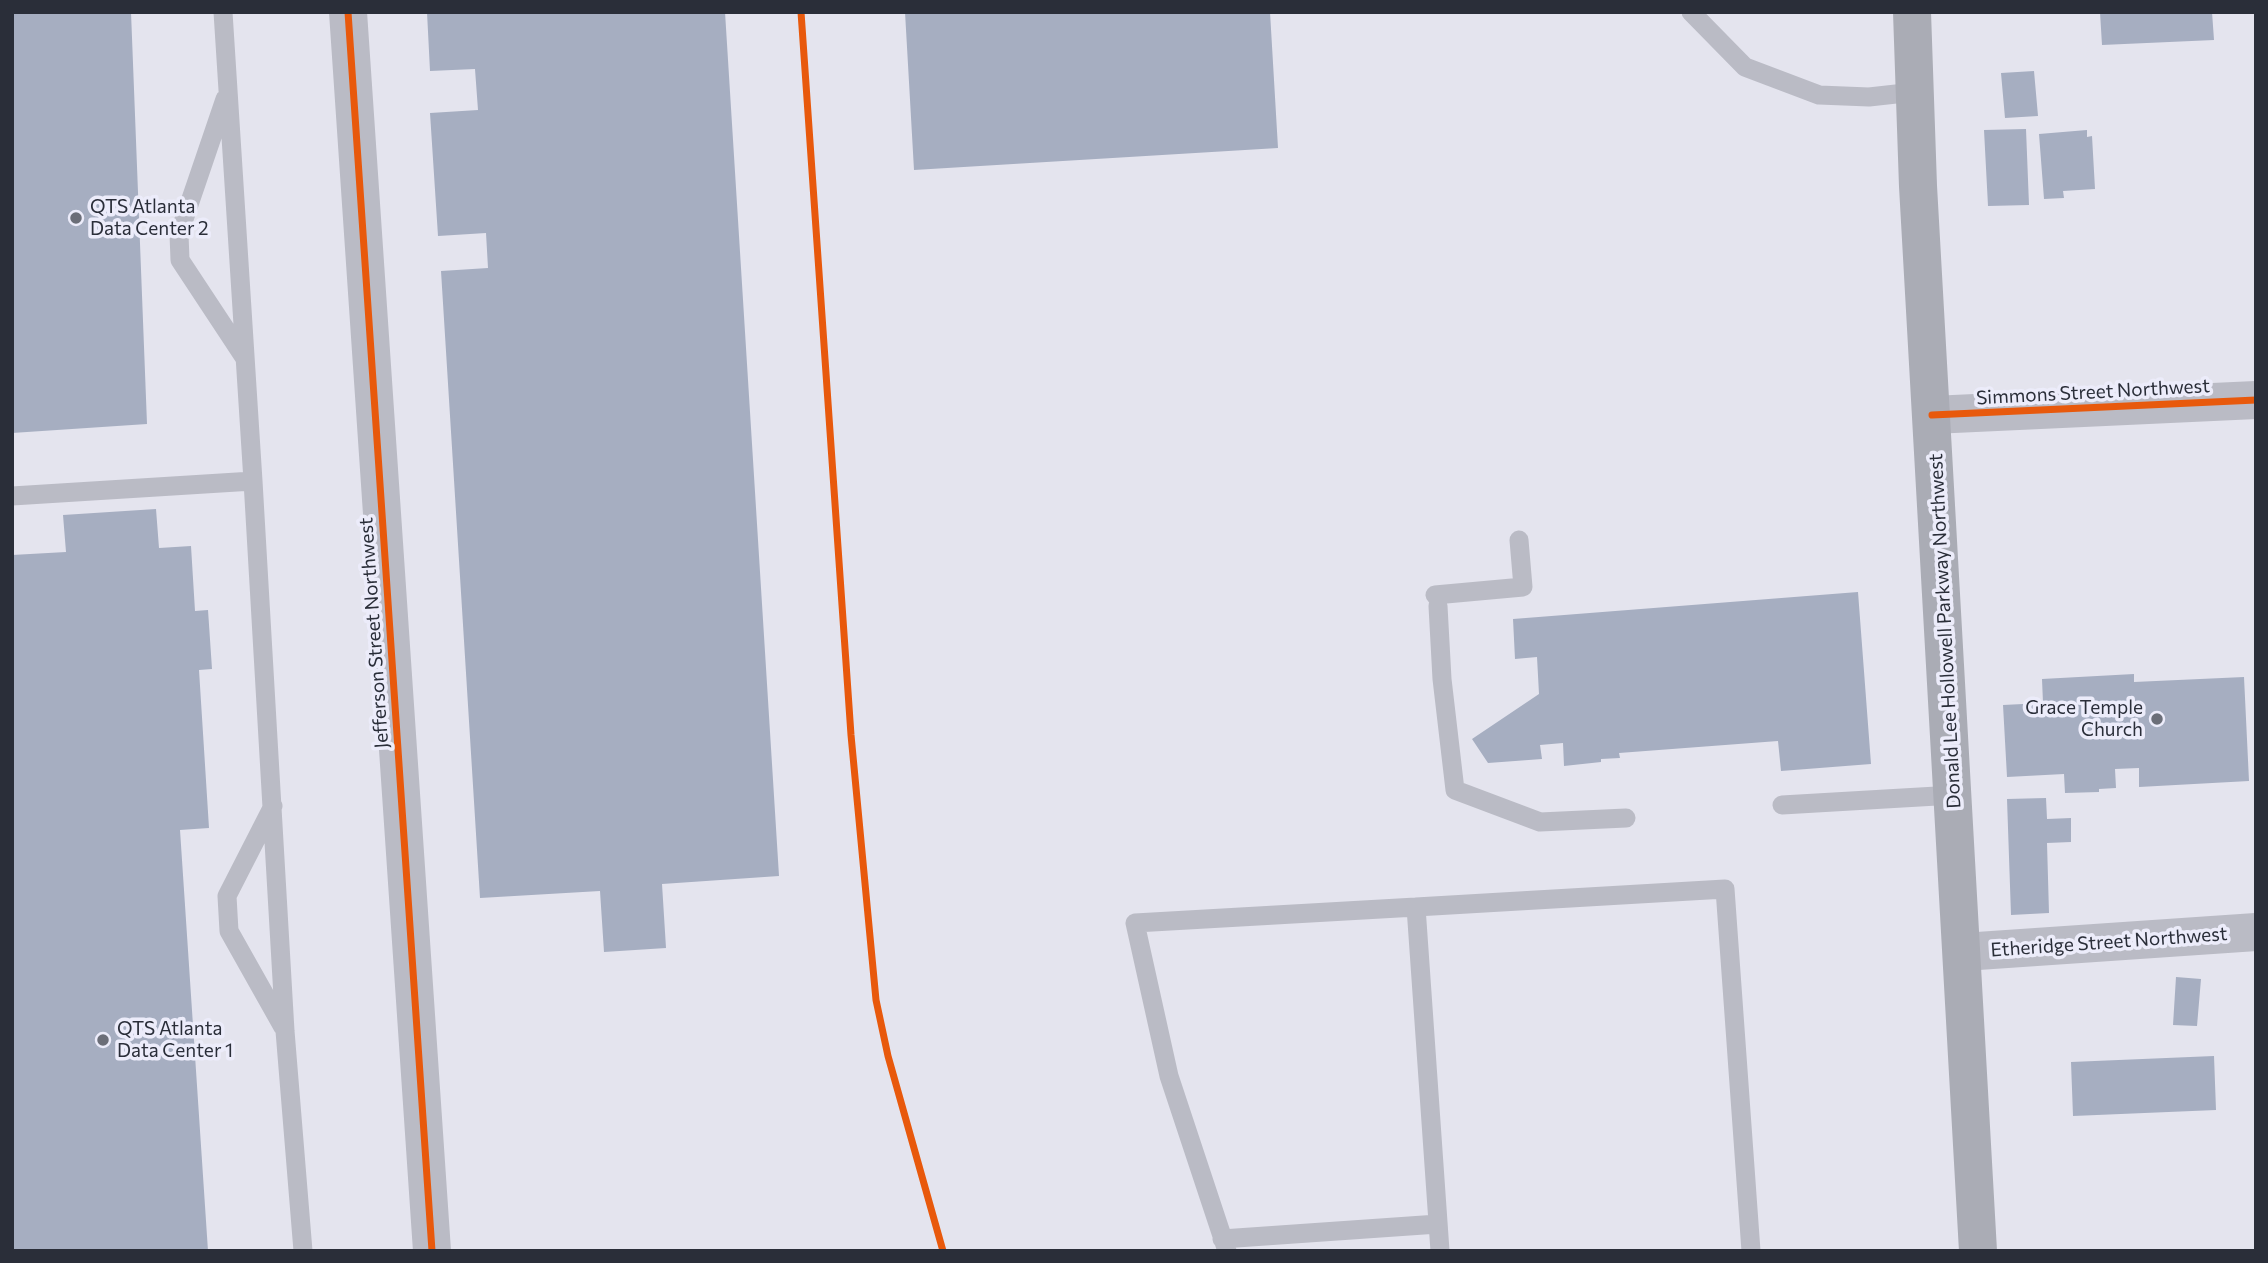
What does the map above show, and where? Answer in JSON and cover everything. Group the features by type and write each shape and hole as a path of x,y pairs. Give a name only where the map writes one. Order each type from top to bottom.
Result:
{"main road":[{"name":"Donald Lee Hollowell Parkway Northwest","path":"1914,18 1914,92 1978,1251"}],"street":[{"name":"Jefferson Street Northwest","path":"348,12 432,1251"},
{"name":"Simmons Street Northwest","path":"1932,415 2256,400"},
{"name":"Etheridge Street Northwest","path":"1963,952 2256,932"}],"lane":[{"path":"223,12 274,804 285,1031 303,1251"},
{"path":"1692,12 1745,67 1819,95 1869,97 1914,92"},
{"path":"229,88 178,234 180,260 245,358"},
{"path":"12,496 253,481"},
{"path":"1520,540 1523,587 1436,600 1455,790 1541,822 1626,818"},
{"path":"1782,805 1954,795"},
{"path":"274,804 228,896 229,931 285,1031"},
{"path":"1438,1224 1224,1245 1169,1076 1135,923 1725,888 1751,1251"},
{"path":"1416,907 1440,1251"}],"building":[{"name":"QTS Atlanta Data Center 2","path":"12,12 131,12 147,424 12,433"},
{"path":"427,12 725,12 779,876 662,884 666,948 604,952 600,891 480,898 441,271 488,268 486,233 438,236 430,113 478,110 475,69 430,71"},
{"path":"905,12 1270,12 1278,148 914,170"},
{"path":"2100,12 2212,12 2214,40 2102,45"},
{"path":"2034,71 2038,116 2005,118 2001,73"},
{"path":"2026,129 2029,205 1988,206 1984,130"},
{"path":"2087,130 2087,137 2092,136 2095,189 2063,191 2064,198 2044,199 2039,134"},
{"name":"QTS Atlanta Data Center 1","path":"156,509 159,548 191,546 195,611 208,610 212,669 199,670 209,828 180,830 208,1251 12,1251 12,555 66,552 63,515"},
{"path":"1858,592 1871,764 1781,771 1778,741 1619,753 1620,758 1564,766 1563,743 1540,745 1542,759 1488,763 1472,739 1539,694 1537,657 1515,659 1513,619"},
{"path":"2134,674 2134,682 2244,677 2249,781 2139,787 2139,768 2115,769 2116,788 2099,789 2099,792 2065,793 2064,774 2007,777 2003,705 2043,703 2042,679"},
{"path":"2046,798 2047,819 2071,818 2071,842 2047,843 2049,913 2011,915 2007,799"},
{"path":"2176,977 2201,979 2197,1026 2173,1025"},
{"path":"2214,1056 2216,1110 2073,1116 2071,1062"}],"cycle path":[{"path":"348,12 432,1251"},
{"path":"801,12 851,735 876,1000 888,1056 943,1251"},
{"path":"1932,415 2256,400"}],"place":[{"name":"QTS Atlanta Data Center 2","path":"76,218"},
{"name":"Grace Temple Church","path":"2157,719"},
{"name":"QTS Atlanta Data Center 1","path":"103,1040"}]}
